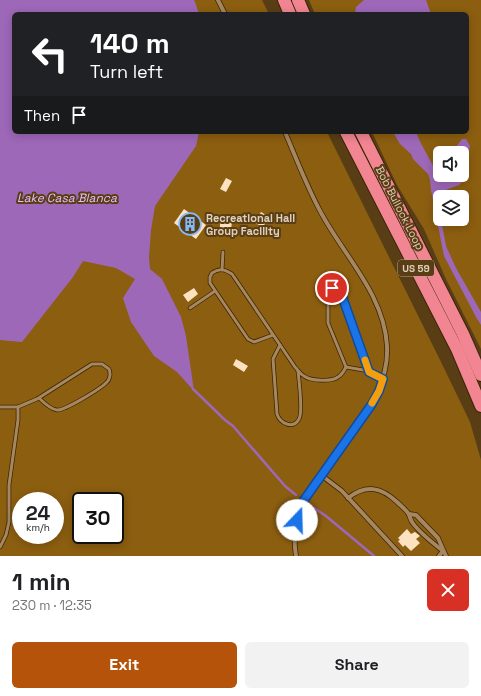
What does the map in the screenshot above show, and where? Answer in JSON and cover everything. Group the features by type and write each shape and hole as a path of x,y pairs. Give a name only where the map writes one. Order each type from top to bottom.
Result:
{"highway":[{"path":"284,0 289,12"},
{"path":"298,0 303,12"},
{"name":"Bob Bullock Loop","path":"347,134 454,342 481,406"},
{"name":"Bob Bullock Loop","path":"362,134 460,327 481,375"}],"street":[{"path":"218,0 224,12"},
{"path":"286,134 319,209 367,286 380,311 385,328 387,345 387,361 379,391 372,404 304,500 298,513 295,536 296,556"},
{"path":"321,475 348,498 402,556"},
{"path":"348,498 363,490 373,489 389,495 409,514 411,521 433,544 443,551"},
{"path":"409,514 416,515 438,538 446,556"},
{"path":"439,556 443,551"}],"lane":[{"path":"222,270 223,252"},
{"path":"273,335 254,342 248,339 210,283 212,273 216,270 222,270 232,274 298,371 304,377 330,380 340,377 346,367"},
{"path":"346,367 328,320 328,293 332,288 336,289 342,296 369,372"},
{"path":"190,308 215,291"},
{"path":"280,345 273,360 277,414 281,422 286,424 296,422 300,416 298,371"},
{"path":"0,407 18,407 39,398 92,364 102,364 109,369 110,375 106,383 64,409 54,410 39,398"},
{"path":"346,367 369,372 383,379"},
{"path":"0,547 6,535 9,522 9,485 18,420 18,407"}],"shaded area":[{"path":"0,0 262,0 268,12 12,12 12,134 328,134 470,422 481,460 481,556 0,556"},
{"path":"309,0 481,0 481,349 446,279 424,229 397,185 373,134 469,134 469,12 314,12"}],"water":[{"name":"Lake Casa Blanca","path":"0,0 194,0 198,12 12,12 12,134 199,134 196,146 155,206 151,230 149,258 150,269 162,279 181,317 186,336 194,391 177,372 154,356 131,322 123,298 135,279 116,268 83,261 73,277 22,342 0,340"},
{"path":"364,0 426,0 430,12 355,12 356,7"},
{"path":"394,134 417,134 433,166 433,182 462,182 459,185 445,190 433,190 433,200 428,174 413,159 411,154 400,144"},
{"path":"462,139 466,139 470,146 469,151 469,146 457,146"},
{"path":"438,226 442,226 446,246 456,268 481,312 481,325 476,317 444,256"}],"building":[{"path":"226,178 232,181 226,192 220,189"},
{"name":"Recreational Hall Group Facility","path":"184,209 206,225 196,239 174,223"},
{"path":"261,212 269,217 263,227 255,223"},
{"path":"220,221 232,222 231,229 220,229"},
{"path":"194,288 198,294 188,302 183,295"},
{"path":"236,359 248,366 244,372 233,365"},
{"path":"407,529 411,534 415,532 420,536 416,539 420,543 411,551 405,545 403,547 398,541 400,540 398,538"}],"waterway":[{"path":"193,389 233,426 285,486 296,495"},
{"path":"311,506 326,516 374,556"}],"slow traffic":[{"path":"365,360 369,372 383,379 379,391 372,403"}],"place":[{"name":"Recreational Hall Group Facility","path":"190,224"}],"route":[{"path":"297,520 298,513 304,500 372,404 383,379 369,372 342,296 336,289 332,288"}]}
